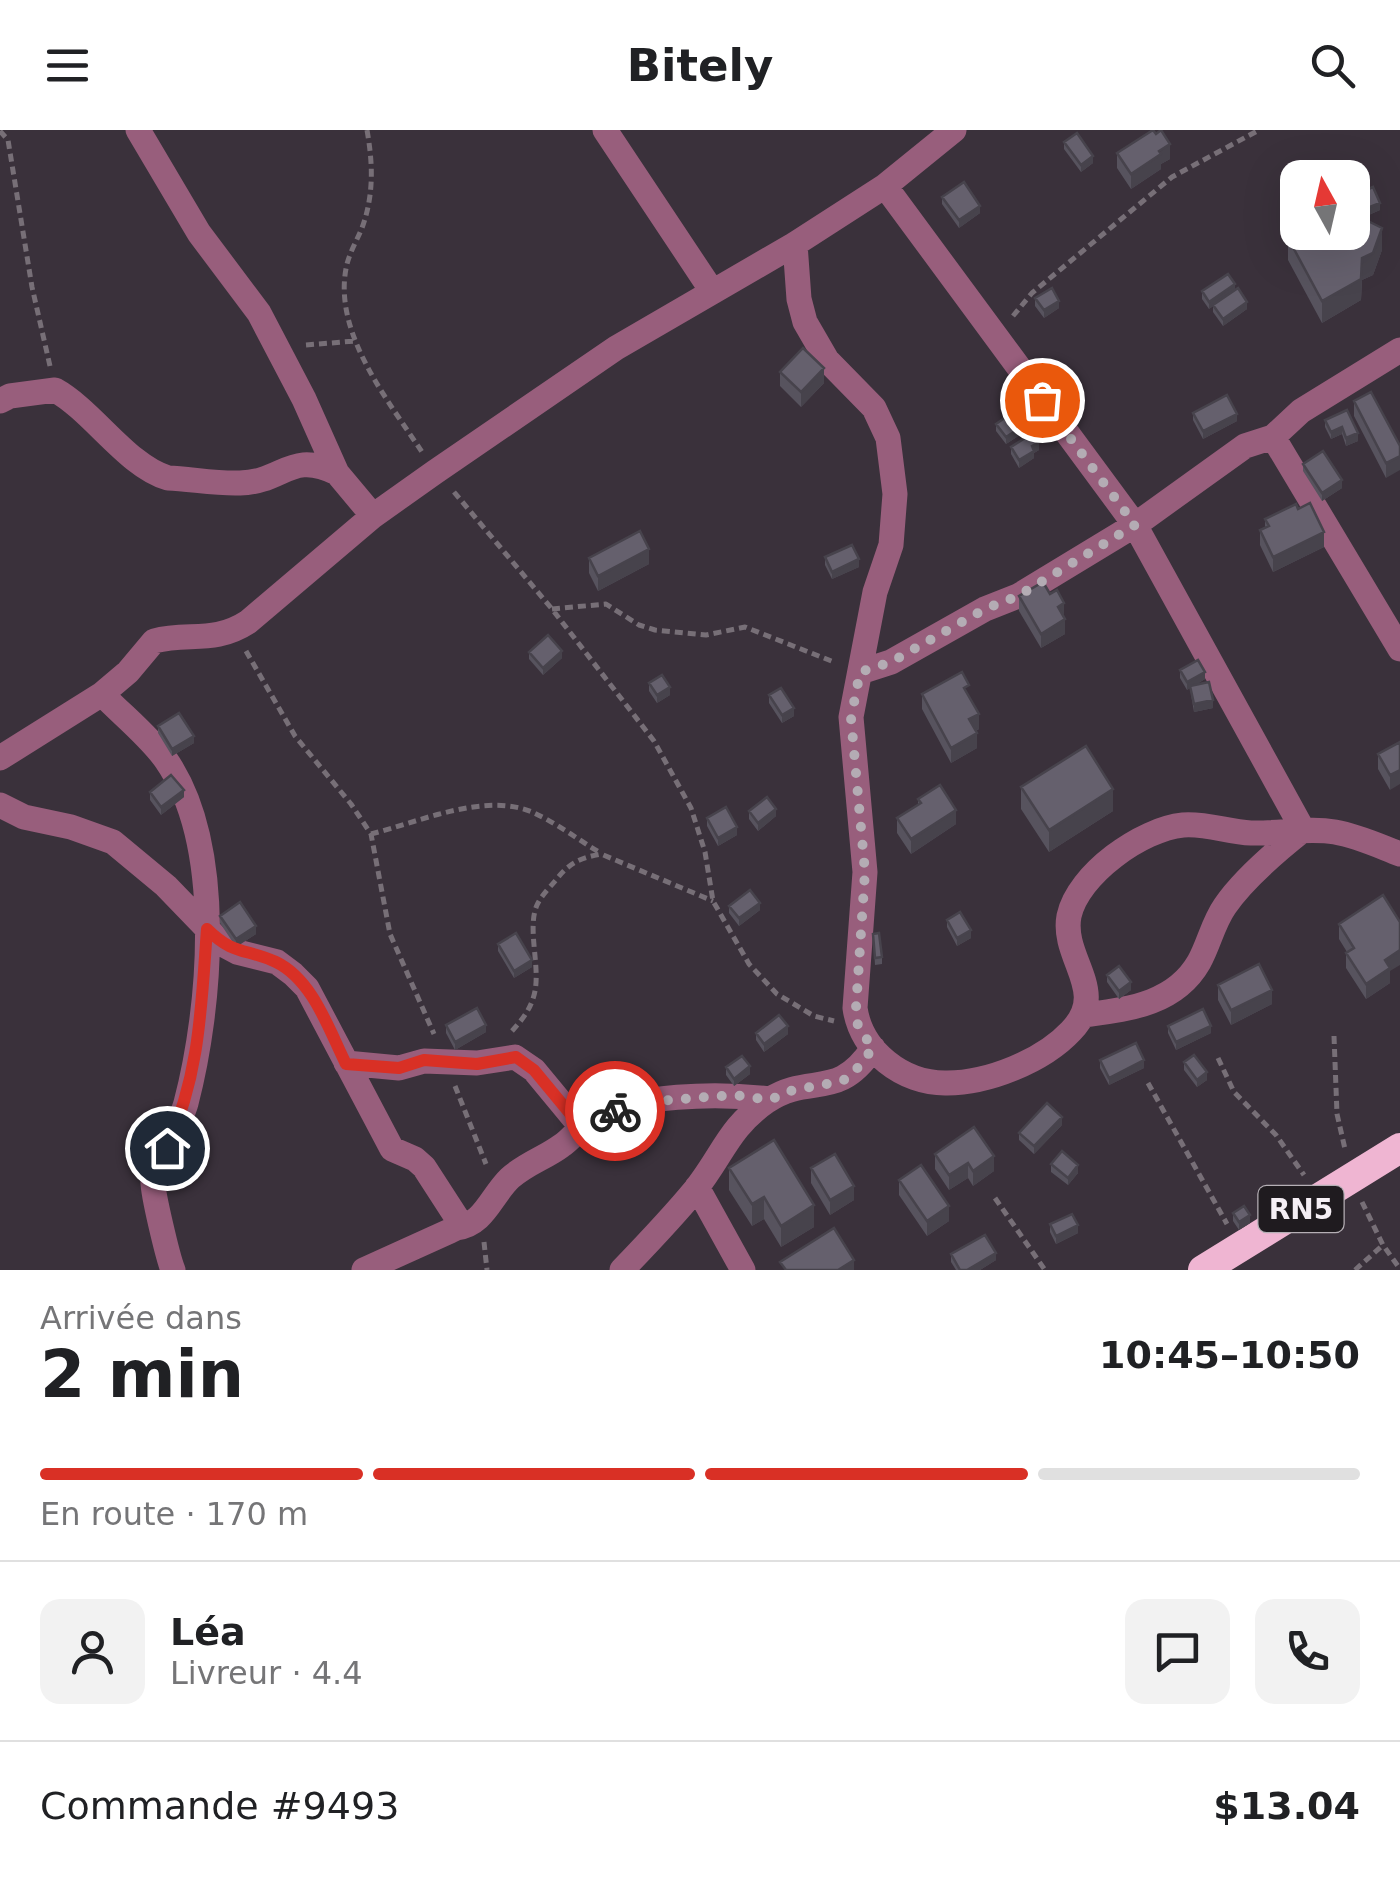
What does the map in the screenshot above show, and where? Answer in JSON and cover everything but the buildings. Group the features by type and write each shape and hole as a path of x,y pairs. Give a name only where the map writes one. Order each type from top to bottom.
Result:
{"highway":[{"name":"RN5","path":"1202,1270 1400,1148"}],"street":[{"path":"138,130 199,233 259,313 337,472 373,516"},
{"path":"605,130 712,291"},
{"path":"0,758 102,694 128,672 154,641 212,637 234,631 373,516 436,472 616,348 886,186 954,130"},
{"path":"886,186 1135,525 1303,830"},
{"path":"622,1270 698,1187 739,1122 790,1091 842,1081 852,1075 866,1038 856,990 865,872 851,718 875,592 890,545 896,494 888,438 874,408 828,360 805,322 799,299 795,244"},
{"path":"860,672 891,662 985,609 1018,596 1135,525 1245,446 1273,436 1342,382 1400,350"},
{"path":"0,401 56,390 157,474 239,483 271,477 299,463 337,472"},
{"path":"1273,436 1400,649"},
{"path":"102,694 165,758 190,805 202,852 207,929 195,1065 185,1109 153,1181 173,1270"},
{"path":"0,805 24,817 71,827 113,842 166,886 222,944 277,962 293,974 307,988 392,1149 424,1167 456,1212 456,1228"},
{"path":"866,1038 901,1073 945,1084 988,1076 1033,1060 1069,1034 1085,1015 1085,983 1069,931 1069,917 1090,876 1126,848 1164,830 1181,825 1249,833 1333,831 1400,854"},
{"path":"1085,1015 1135,1008 1168,994 1186,981 1228,901 1276,850 1303,830"},
{"path":"346,1064 399,1068 424,1060 477,1064 509,1056 534,1070 582,1128"},
{"path":"364,1097 381,1088 399,1068"},
{"path":"364,1270 480,1218 494,1196 522,1168 559,1148 604,1114 669,1100 734,1095 770,1100"},
{"path":"698,1187 742,1270"}],"path":[{"path":"10,130 8,140 32,288 56,390"},
{"path":"367,130 374,170 364,223 347,263 344,294 356,341 383,393 436,472 552,610 654,741 691,808 714,901 749,964 777,994 814,1016 866,1038"},
{"path":"996,338 1032,293 1130,209 1172,176 1259,130"},
{"path":"0,131 8,140"},
{"path":"278,347 356,341"},
{"path":"552,610 606,604 639,625 655,630 706,635 745,627 860,672"},
{"path":"234,631 295,736 372,834 390,934 488,1172 494,1196 485,1234 487,1270"},
{"path":"372,834 469,809 504,805 531,812 602,854 714,901"},
{"path":"509,1056 508,1038 525,1017 535,993 537,904 567,866 582,857 602,854"},
{"path":"1218,1058 1234,1092 1276,1134 1320,1198"},
{"path":"1148,1083 1221,1209 1236,1249"},
{"path":"995,1198 1044,1270"},
{"path":"1355,1270 1382,1245"}],"way so far":[{"path":"615,1111 669,1100 734,1095 770,1100 790,1091 842,1081 852,1075 873,1048 858,1027 856,1008 865,872 851,718 860,672 891,662 985,609 1018,596 1135,525 1042,400"}],"route":[{"path":"167,1148 185,1109 195,1065 207,929 237,952 277,962 293,974 307,988 346,1064 399,1068 424,1060 477,1064 516,1057 534,1070 582,1128 586,1122 615,1111"}]}
